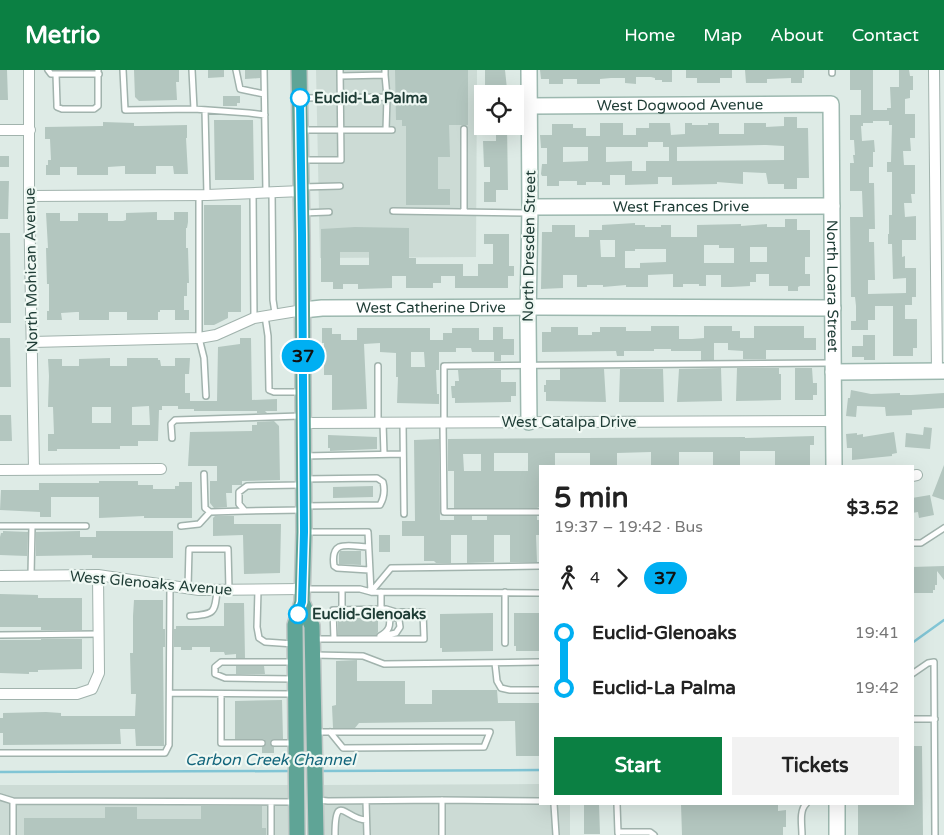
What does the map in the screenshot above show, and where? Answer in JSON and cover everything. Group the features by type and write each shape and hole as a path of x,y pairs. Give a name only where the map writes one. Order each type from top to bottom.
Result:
{"main road":[{"path":"299,70 302,189 304,532 302,596 295,625 296,724 303,752 306,784 316,799 316,835"},
{"path":"302,596 312,626 313,655 322,732 303,752"},
{"path":"297,835 297,802 306,784"},
{"path":"297,802 305,804 307,835"}],"street":[{"name":"North Mohican Avenue","path":"29,70 34,470"},
{"name":"North Dresden Street","path":"529,70 529,422"},
{"path":"833,367 941,372 934,70"},
{"name":"West Dogwood Avenue","path":"529,106 831,104"},
{"name":"North Loara Street","path":"831,104 834,465"},
{"path":"0,130 30,130"},
{"path":"30,196 203,194 302,189"},
{"name":"West Frances Drive","path":"530,210 832,206"},
{"name":"West Catherine Drive","path":"32,342 199,338 216,335 254,318 270,314 322,308 833,308"},
{"name":"West Catalpa Drive","path":"304,419 380,422 834,421"},
{"path":"0,470 161,469"},
{"path":"0,694 77,694 92,689 100,673 98,575"},
{"name":"West Glenoaks Avenue","path":"0,576 98,575 188,588 258,590 302,596"},
{"path":"837,805 837,835"}],"lane":[{"path":"48,70 51,74 98,72 98,106 94,108 62,109 57,107 56,74"},
{"path":"123,70 124,110 194,109 264,115"},
{"path":"192,70 194,109"},
{"path":"236,70 240,89 264,94"},
{"path":"264,70 264,115 273,300 268,336 269,390 274,392 303,392"},
{"path":"301,160 341,160 340,73 385,73 387,97 386,130"},
{"path":"300,98 387,97"},
{"path":"205,110 199,338 204,358 206,396"},
{"path":"464,129 464,212"},
{"path":"300,130 392,130"},
{"path":"302,189 340,186"},
{"path":"253,192 254,318"},
{"path":"394,211 464,212 530,210"},
{"path":"302,213 329,212"},
{"path":"378,366 380,422 384,454"},
{"path":"539,512 444,512 444,366 833,367"},
{"path":"172,438 171,424 174,420 304,419"},
{"path":"403,422 404,514"},
{"path":"304,456 403,454"},
{"path":"204,474 205,508 210,512 245,511 380,505 383,500 384,487 377,478 247,486 238,492 239,504 245,511"},
{"path":"181,526 199,524 210,512"},
{"path":"0,526 86,526"},
{"path":"31,576 32,526"},
{"path":"914,543 921,543 944,528"},
{"path":"304,532 368,532 371,592"},
{"path":"368,547 348,546 336,548 333,561 334,566 337,568 369,570"},
{"path":"188,588 188,549 228,549 229,590"},
{"path":"371,592 391,568 539,566"},
{"path":"0,753 165,753 169,745 170,585"},
{"path":"302,596 342,589 360,589 371,592 539,593"},
{"path":"342,589 342,609"},
{"path":"190,616 212,612 215,607 217,590"},
{"path":"258,590 259,638 265,642 295,644"},
{"path":"380,636 386,633 390,624 389,616 383,611 381,592"},
{"path":"505,592 505,644"},
{"path":"313,639 424,639 423,612 396,612 386,609 383,611 333,614"},
{"path":"334,639 333,610 383,611 390,613 399,620 400,627 396,633 380,636 357,636 355,639"},
{"path":"0,635 99,634"},
{"path":"313,655 363,656 384,664 539,662"},
{"path":"295,662 221,662 215,667 215,674 225,678 296,686"},
{"path":"914,673 928,663 934,662 935,835"},
{"path":"495,663 497,681 501,688 510,690 539,690"},
{"path":"170,694 221,694 296,686"},
{"path":"221,694 221,743 262,743"},
{"path":"914,719 935,719"},
{"path":"322,732 490,732 484,747 344,748 322,732"},
{"path":"274,743 303,752"},
{"path":"0,797 13,802 297,802"},
{"path":"316,799 328,801 539,801"},
{"path":"442,800 442,835"},
{"path":"366,801 367,835"},
{"path":"13,802 13,835"},
{"path":"271,802 271,835"},
{"path":"554,805 556,835"},
{"path":"617,805 618,834 650,832 654,835"},
{"path":"802,835 802,811 804,805"},
{"path":"335,835 335,817 336,813 340,811 347,811 360,820 366,820"}],"shaded area":[{"path":"316,70 477,70 477,85 474,85 474,135 477,135 476,257 320,258"},
{"path":"539,784 539,805 570,805 570,835 323,835 323,785"},
{"path":"0,785 292,785 291,835 0,835"}],"building":[{"path":"0,70 7,70 8,100 0,100"},
{"path":"134,70 179,70 179,82 176,82 177,100 139,101 135,97"},
{"path":"208,70 224,70 224,77 208,78"},
{"path":"245,70 260,70 260,78 245,79"},
{"path":"395,70 468,70 468,125 449,125 450,157 438,157 438,189 450,189 450,205 406,205 406,126 402,126 402,120 396,120"},
{"path":"485,70 505,70 507,85 485,85"},
{"path":"540,70 672,70 672,82 662,82 662,80 655,80 655,78 651,77 636,77 636,84 625,83 625,78 611,78 600,79 600,84 577,84 577,79 563,79 563,84 549,84 549,79 541,79"},
{"path":"686,70 732,70 732,78 720,78 720,83 697,83 697,78 686,78"},
{"path":"745,70 804,70 804,78 802,78 802,83 791,83 791,78 767,79 767,83 746,83"},
{"path":"850,70 873,70 873,110 887,110 887,108 891,108 890,87 899,87 899,70 909,70 910,76 913,76 913,90 910,90 910,98 905,99 905,114 915,114 915,138 910,138 911,151 903,151 904,165 915,165 915,194 911,194 912,203 904,203 905,217 916,216 916,240 902,240 902,257 905,256 905,268 916,268 916,297 912,297 912,305 905,305 905,319 917,319 917,348 913,348 913,356 893,356 893,306 875,306 875,320 868,320 868,330 851,330 851,321 856,321 856,306 855,297 851,297 850,217 863,217 862,191 850,191 850,163 854,163 853,155 855,155 854,140 850,140 850,115 861,115 861,90 850,90","holes":["873,121 889,121 889,125 892,125 891,162 887,162 887,172 892,172 892,215 889,215 888,244 892,244 893,279 906,278 906,293 868,294 868,280 875,280 874,242 869,242 869,229 875,229 874,183 869,183 869,167 873,167 873,152 875,152 874,140 862,141 861,126 863,126 863,123 873,123"]},
{"path":"223,96 240,96 240,103 237,103 237,106 223,106"},
{"path":"784,117 797,117 797,128 808,128 809,178 797,178 797,189 784,189 784,184 768,184 766,173 743,172 743,184 717,182 717,184 672,185 672,177 658,177 658,184 625,185 625,175 610,175 610,185 602,185 602,182 586,182 586,185 577,185 577,181 559,181 559,186 547,186 547,176 542,176 541,174 542,164 547,164 547,148 541,148 540,135 552,135 552,124 573,124 573,128 586,128 586,136 600,136 600,123 623,123 623,135 636,135 636,128 649,128 649,123 670,123 671,135 685,134 685,123 708,125 708,123 719,123 719,134 744,134 744,123 766,123 766,127 784,126","holes":["648,142 663,142 663,147 669,147 669,161 646,161 646,171 632,171 632,161 606,162 606,147 648,147","784,146 784,160 677,161 677,147","563,147 588,147 588,161 563,162"]},
{"path":"214,120 253,120 254,180 215,180"},
{"path":"103,122 134,123 134,126 187,125 188,174 174,174 173,166 156,166 156,174 125,174 125,166 123,166 108,167 108,175 77,175 77,167 60,167 60,175 46,175 46,165 48,165 48,160 51,160 50,139 45,139 45,127 103,126"},
{"path":"496,135 507,135 508,190 496,190 496,202 484,202 484,182 490,182 490,167 484,167 483,141 496,141"},
{"path":"0,156 9,156 9,167 0,167"},
{"path":"0,181 9,181 8,219 0,219"},
{"path":"204,205 241,205 241,312 228,312 228,318 214,325 204,325"},
{"path":"157,212 157,220 174,220 174,212 188,212 186,248 188,248 189,283 187,283 187,296 184,296 184,310 189,310 189,320 175,320 175,310 160,310 158,312 158,320 127,320 127,312 109,312 109,320 79,320 79,312 76,312 61,313 62,320 47,320 49,284 47,284 46,248 48,248 46,213 60,213 60,221 78,221 78,213 108,213 108,221 123,221 126,220 126,213"},
{"path":"785,219 797,219 797,230 810,230 810,257 805,257 805,274 810,274 810,286 800,286 798,291 788,291 788,286 769,286 769,274 756,274 756,282 750,282 750,286 731,287 721,287 721,275 706,275 706,286 683,284 683,287 673,287 673,274 648,275 648,287 587,285 587,287 577,287 577,275 563,275 563,288 541,289 542,232 552,232 552,225 575,225 575,237 589,237 589,230 602,230 602,225 635,223 635,225 645,225 645,227 671,225 671,237 697,237 697,225 741,224 741,226 767,224 767,227 785,227","holes":["600,240 615,240 615,257 601,257","704,245 734,248 734,263 704,263","750,247 767,247 767,262 750,262","635,249 666,249 666,262 640,263 640,268 625,268 625,251 635,251"]},
{"path":"355,227 409,228 409,258 416,258 416,264 463,264 463,276 478,276 478,264 493,264 493,244 484,244 484,234 509,234 509,266 514,266 514,276 508,276 508,288 455,288 455,276 441,276 441,283 433,283 433,288 406,288 406,276 392,276 392,288 358,289 358,284 343,284 343,289 333,289 333,282 321,282 321,229","holes":["340,252 369,252 369,265 340,265"]},
{"path":"0,233 10,233 11,323 0,323"},
{"path":"651,326 679,326 679,339 692,339 704,338 704,326 732,326 732,331 740,331 740,338 754,338 754,326 804,326 804,338 816,338 816,350 766,350 766,359 743,359 743,351 728,350 728,343 714,343 714,360 701,360 701,351 671,351 671,349 624,351 624,356 617,356 616,351 542,352 542,332 551,332 551,327 578,327 578,335 592,335 592,332 600,332 600,327 626,327 626,331 651,331"},
{"path":"493,327 503,327 503,339 514,339 514,355 501,355 501,361 494,361 494,352 472,352 471,348 456,348 456,352 439,352 439,370 436,370 439,404 397,403 398,377 396,377 396,353 380,352 380,343 364,344 367,409 332,410 332,375 324,375 322,328 332,328 332,334 341,334 341,340 357,340 357,328 430,328 430,340 443,340 443,333 452,333 452,328 479,328 479,340 493,340","holes":["411,352 424,352 425,367 411,367"]},
{"path":"863,335 875,335 875,360 864,360 864,357 852,357 852,346 863,346"},
{"path":"0,338 10,338 11,387 0,387"},
{"path":"240,338 251,338 252,400 277,399 277,411 257,413 257,411 194,411 194,409 178,409 178,406 162,406 162,410 159,410 158,441 138,441 138,446 120,446 120,449 57,449 57,451 48,451 48,434 54,434 53,407 48,407 48,359 62,359 62,366 79,366 79,359 110,358 110,366 127,366 127,358 158,358 161,366 175,366 175,358 190,358 189,374 185,374 185,393 190,393 190,401 217,401 218,347 240,344","holes":["149,406 150,425 132,425 132,407","92,407 111,407 111,423 92,423"]},
{"path":"721,368 722,401 677,402 679,369"},
{"path":"737,368 779,368 779,374 781,374 781,400 736,401"},
{"path":"795,368 812,368 813,383 817,383 817,395 813,395 813,400 795,400"},
{"path":"560,369 604,369 606,402 546,401 544,385 546,385 546,380 560,380"},
{"path":"620,369 663,369 664,402 619,402"},
{"path":"458,370 501,370 501,382 516,382 516,396 511,396 511,402 455,403 455,398 452,398 451,386 455,386 455,381 459,381"},
{"path":"851,390 871,394 900,393 900,395 944,393 944,408 912,410 912,415 886,416 885,407 857,406 856,417 846,416"},
{"path":"0,415 11,415 12,441 0,441"},
{"path":"274,421 279,426 280,480 242,481 242,485 232,485 232,493 226,493 227,507 214,508 210,503 210,481 217,481 217,466 188,466 190,432 252,431 252,425 257,425 257,422"},
{"path":"924,427 932,428 930,449 905,447 906,433 923,435"},
{"path":"894,432 897,453 892,454 892,456 852,460 852,448 847,448 846,434 863,434 863,437"},
{"path":"328,435 377,437 377,449 330,451 330,448 328,448"},
{"path":"814,436 814,445 810,445 810,465 775,465 775,451 740,451 740,465 713,465 713,452 679,452 679,465 651,465 651,452 617,453 617,465 590,465 590,453 555,453 555,465 539,465 539,507 454,508 454,471 448,471 448,439","holes":["494,453 528,453 528,471 494,471","463,454 481,454 481,471 464,471"]},
{"path":"439,439 440,520 454,520 454,516 472,516 472,520 487,520 487,516 537,516 537,520 539,520 539,535 536,535 537,562 510,562 510,535 494,535 494,562 467,563 467,535 451,535 451,563 424,561 424,536 402,536 402,521 415,521 414,440"},
{"path":"944,465 944,500 932,496"},
{"path":"99,481 138,481 138,485 153,485 153,489 175,489 175,486 179,486 179,482 192,482 192,518 144,518 144,516 99,518 99,497 51,497 51,517 40,517 40,512 0,510 1,490 39,490 39,483 99,483"},
{"path":"373,486 373,497 333,498 333,487"},
{"path":"930,495 934,515 919,518 918,512 914,513 914,498"},
{"path":"215,516 234,516 234,524 281,524 280,573 244,574 243,535 213,536 213,518"},
{"path":"3,531 28,532 27,556 0,555 0,537"},
{"path":"80,531 80,537 96,537 96,531 173,531 173,558 92,558 92,555 36,556 36,532"},
{"path":"379,535 390,535 390,552 379,552"},
{"path":"340,551 361,551 361,565 339,564"},
{"path":"944,566 944,580 937,571 937,585 935,585 933,593 914,593 914,567"},
{"path":"0,594 38,595 38,598 82,598 82,630 0,627"},
{"path":"134,600 163,600 163,629 165,629 165,647 163,647 164,746 136,746 135,729 120,729 121,744 3,745 3,733 0,733 0,718 3,718 3,713 46,712 61,713 61,716 135,716 136,694 131,694 130,653 133,653"},
{"path":"224,603 244,603 245,658 236,658 236,654 225,655 224,652 210,652 210,647 192,647 192,650 181,650 181,647 174,647 174,629 176,629 176,626 224,626"},
{"path":"493,613 493,651 442,652 442,648 440,648 440,614"},
{"path":"514,613 539,613 539,651 516,651 516,646 514,646"},
{"path":"338,618 378,618 378,632 376,635 338,635"},
{"path":"82,639 82,669 38,670 38,672 29,672 29,674 0,673 0,640"},
{"path":"357,660 357,681 405,681 405,704 432,704 432,690 497,690 498,703 539,703 539,756 516,756 515,721 359,723 355,728 333,728 332,706 336,705 336,661"},
{"path":"236,666 264,666 265,674 236,674"},
{"path":"282,700 283,739 271,740 270,743 274,747 274,753 262,753 262,747 266,743 264,739 235,739 235,701"},
{"path":"914,746 922,746 923,835 858,835 858,805 914,805"},
{"path":"584,805 599,805 600,834 584,834"},
{"path":"681,805 778,805 778,811 786,810 786,827 783,827 783,835 682,835"},
{"path":"201,806 262,806 262,828 266,828 266,835 24,835 24,818 105,818 105,807 137,807 137,819 201,819"}],"waterway":[{"name":"Carbon Creek Channel","path":"914,642 944,620"},
{"name":"Carbon Creek Channel","path":"319,771 539,770"},
{"name":"Carbon Creek Channel","path":"0,772 291,771"}],"bus line":[{"name":"37","path":"298,614 302,602 304,532 300,98"}],"place":[{"name":"Euclid-La Palma","path":"300,98"},
{"name":"Euclid-Glenoaks","path":"298,614"}]}
